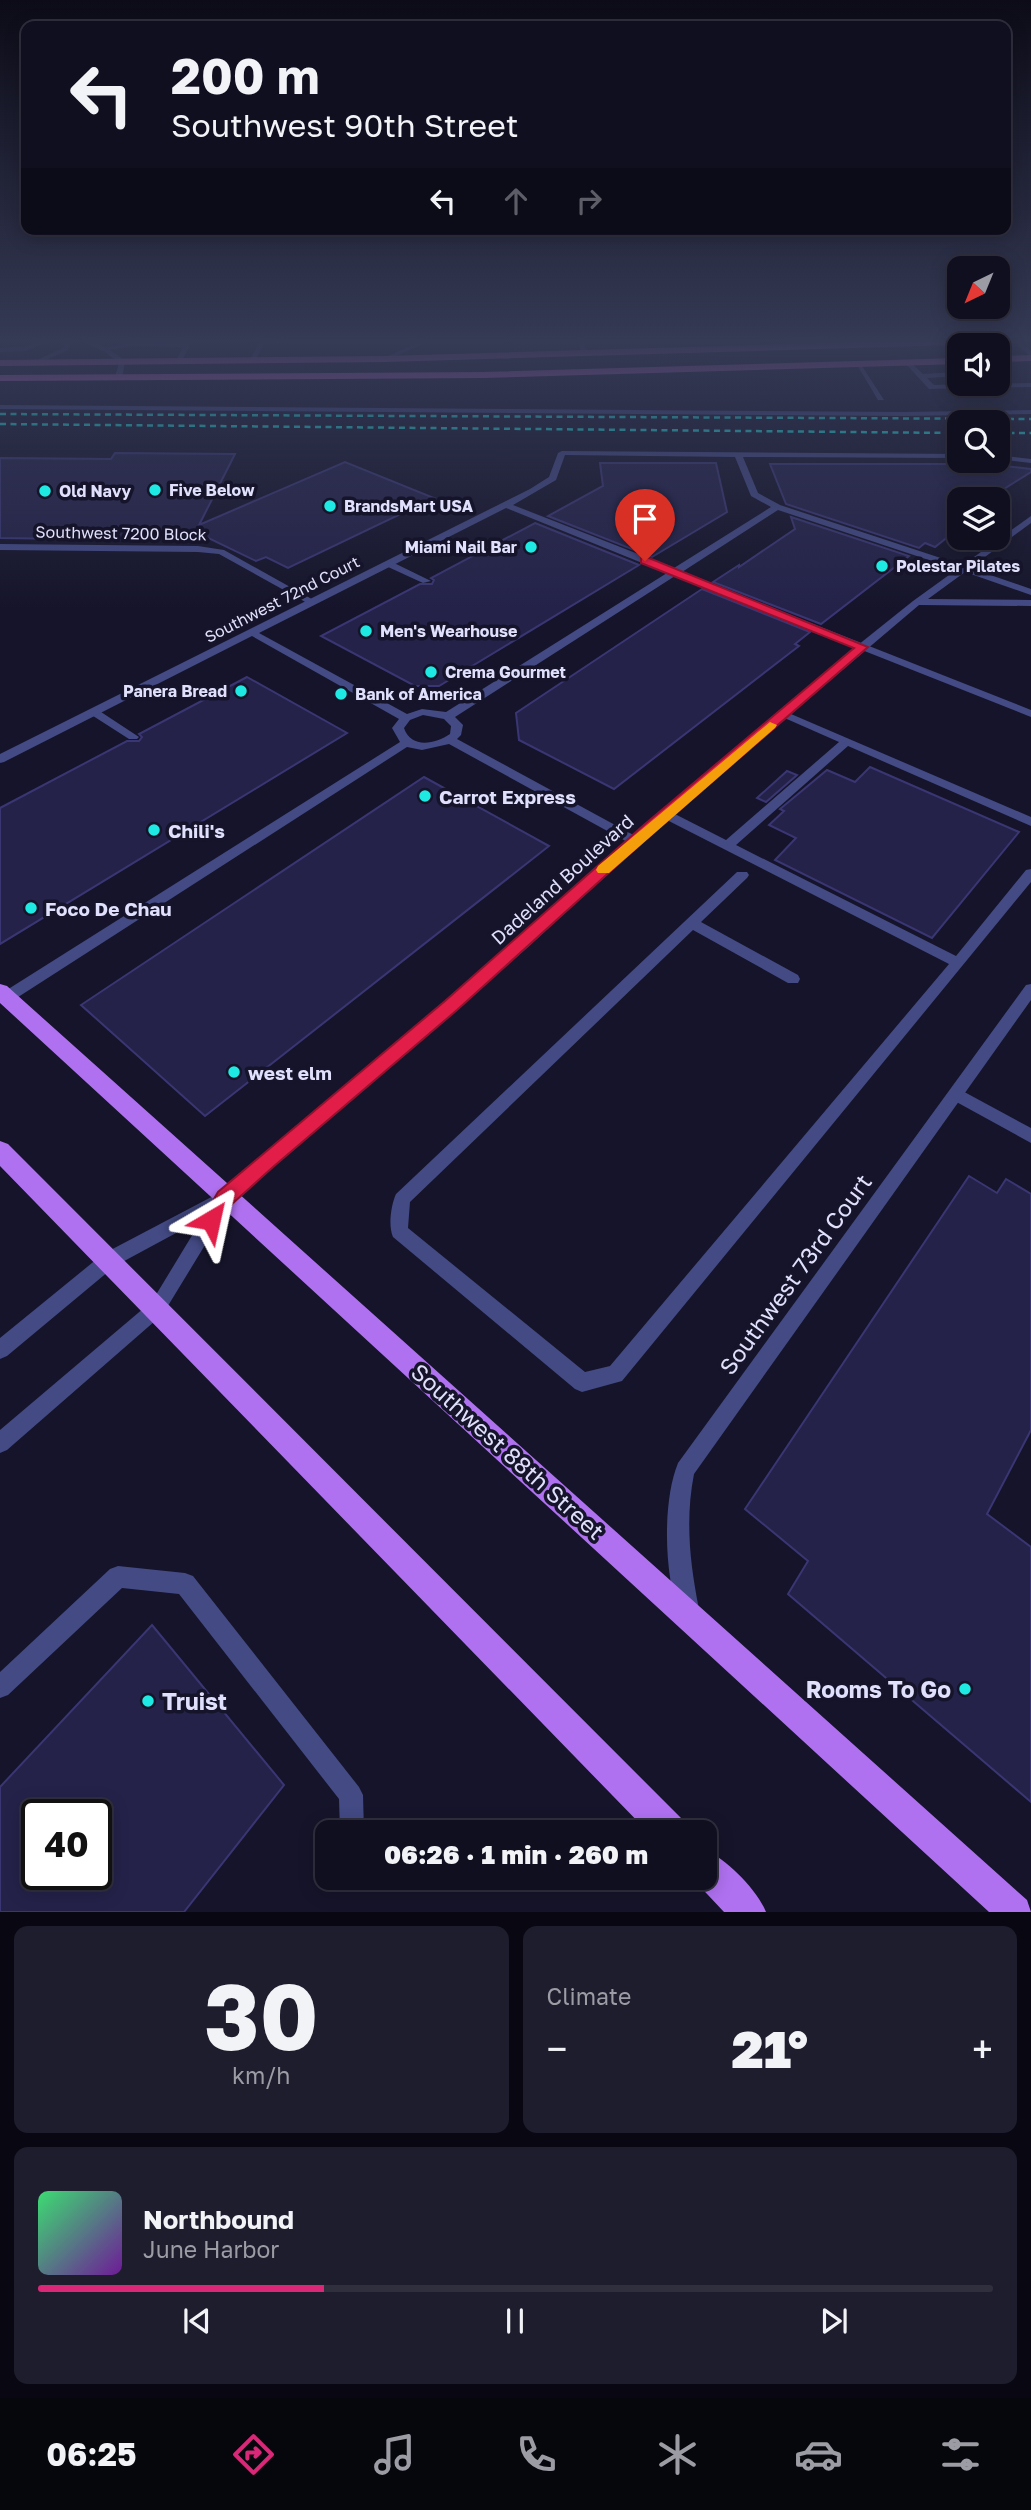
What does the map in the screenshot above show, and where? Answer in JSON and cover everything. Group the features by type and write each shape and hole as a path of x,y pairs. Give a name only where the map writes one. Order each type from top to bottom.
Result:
{"main road":[{"name":"Southwest 88th Street","path":"3,994 1015,1912"},
{"path":"0,1151 659,1820"},
{"path":"717,1879 749,1912"}],"street":[{"name":"Southwest 72nd Court","path":"0,759 506,505 553,478 562,453 738,454"},
{"path":"947,456 738,454 754,494 777,507 1031,592"},
{"path":"1010,458 1031,461"},
{"path":"506,505 1031,713"},
{"path":"448,716 777,507"},
{"name":"Dadeland Boulevard","path":"0,1350 109,1260 225,1198 505,959 665,814 862,647 1031,519"},
{"name":"Southwest 7200 Block","path":"0,547 198,549 221,552 312,602"},
{"path":"389,564 426,581"},
{"path":"918,602 1031,603"},
{"path":"251,632 406,718"},
{"path":"94,712 133,737"},
{"path":"431,712 448,716 454,720 457,730 450,740 424,747 401,738 398,728 406,718 431,712"},
{"path":"784,714 1031,822"},
{"path":"450,740 635,841"},
{"path":"727,846 847,741"},
{"path":"3,994 407,742"},
{"path":"665,814 957,963"},
{"path":"742,875 402,1199 399,1231 582,1381 615,1374 1031,873"},
{"path":"693,924 793,979"},
{"name":"Southwest 73rd Court","path":"689,1614 677,1546 678,1497 685,1470 1031,989"},
{"path":"957,1094 1031,1136"},
{"name":"Dadeland Boulevard","path":"0,1443 156,1308 225,1198"},
{"path":"0,1687 118,1577 185,1584 351,1795 352,1820"}],"building":[{"path":"115,453 235,454 199,525 345,462 434,498 288,568 266,557 256,561 196,532 143,534 139,540 0,538 0,458 111,459"},
{"path":"600,463 716,463 727,512 652,557 548,516 603,486"},
{"path":"770,464 947,464 947,473 1010,473 1010,467 1031,469 1031,472 1007,487 947,487 947,538 935,547 925,543 919,548 786,504"},
{"path":"791,517 909,556 821,624 713,582 795,529"},
{"path":"535,523 639,565 439,686 415,686 321,636 420,584 432,584 434,580 431,578"},
{"path":"702,589 810,632 795,644 799,646 614,789 519,740 516,713"},
{"path":"247,677 347,733 0,944 0,808 127,741 139,741 142,737 139,734"},
{"path":"870,767 1019,832 932,938 775,860 796,838 769,825 784,811 780,809 827,770 855,782"},
{"path":"787,771 797,775 766,802 757,798"},
{"path":"424,777 549,846 205,1116 81,1005"},
{"path":"969,1176 997,1193 1006,1179 1031,1194 1031,1430 987,1514 1031,1547 1031,1802 788,1594 808,1561 745,1509"},
{"name":"Truist","path":"152,1625 284,1785 184,1912 0,1912 0,1787"}],"railway":[{"path":"557,429 947,433"},
{"path":"1010,433 1031,433"}],"slow traffic":[{"path":"603,870 770,725"}],"place":[{"name":"Five Below","path":"155,490"},
{"name":"Old Navy","path":"45,491"},
{"name":"BrandsMart USA","path":"330,506"},
{"name":"Miami Nail Bar","path":"531,547"},
{"name":"Polestar Pilates","path":"882,566"},
{"name":"Men's Wearhouse","path":"366,631"},
{"name":"Crema Gourmet","path":"431,672"},
{"name":"Panera Bread","path":"241,691"},
{"name":"Bank of America","path":"341,694"},
{"name":"Carrot Express","path":"425,796"},
{"name":"Chili's","path":"154,830"},
{"name":"Foco De Chau","path":"31,908"},
{"name":"west elm","path":"234,1072"},
{"name":"Rooms To Go","path":"965,1689"},
{"name":"Truist","path":"148,1701"}],"route":[{"path":"211,1220 225,1198 267,1161 534,933 650,827 862,647 645,561"}]}
